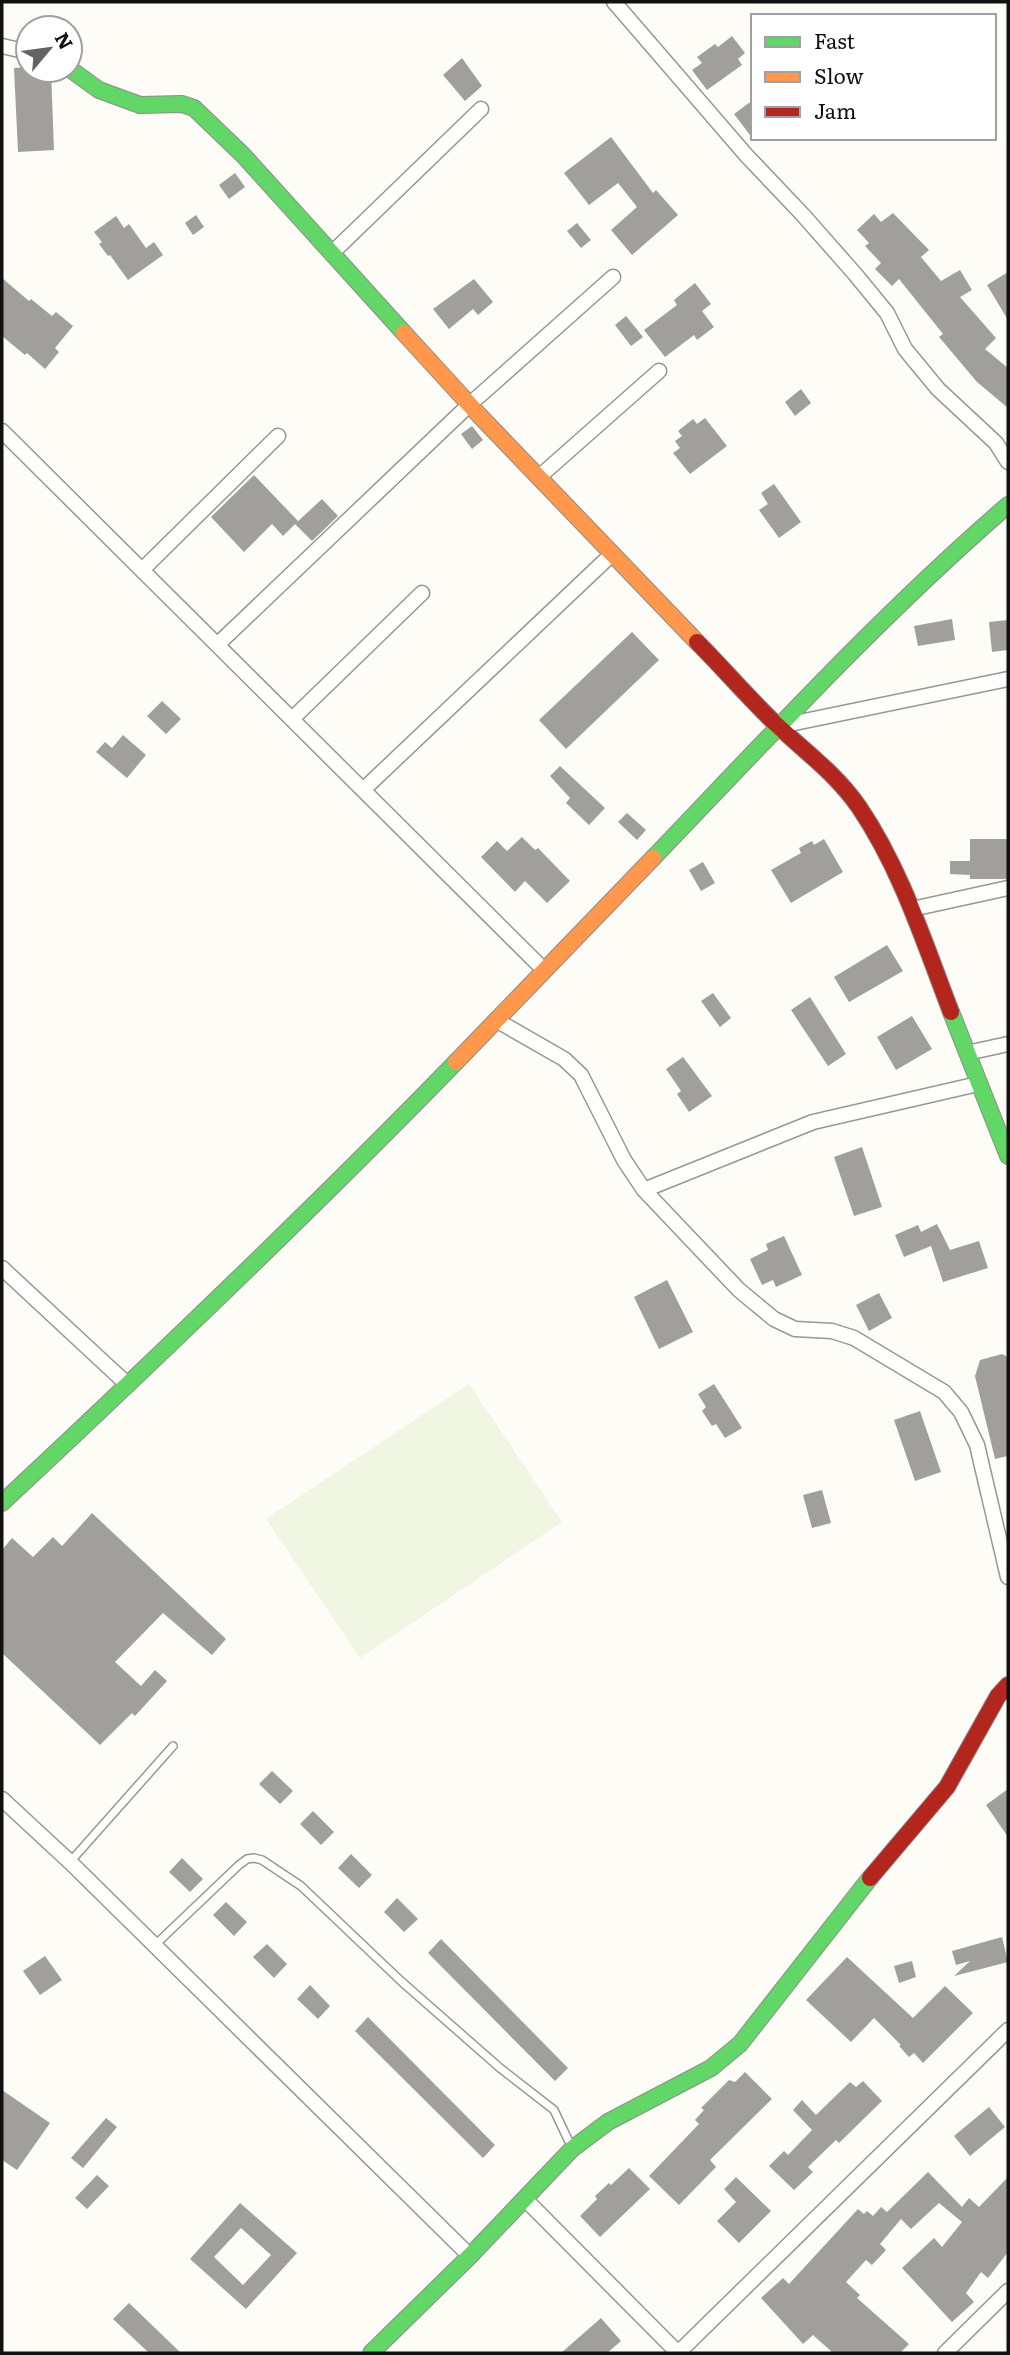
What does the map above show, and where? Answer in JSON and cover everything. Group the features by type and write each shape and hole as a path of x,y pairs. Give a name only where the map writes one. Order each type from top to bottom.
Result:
{"street":[{"path":"614,2 746,155 855,274 887,313 905,349 938,389 996,443 1008,462"},
{"path":"84,79 99,90 140,105 182,104 194,108 243,155 469,405 779,727 843,785 873,830 912,909 1008,1156"},
{"path":"332,253 481,109"},
{"path":"216,645 469,405 613,277"},
{"path":"539,477 659,371"},
{"path":"2,431 544,970"},
{"path":"142,570 278,436"},
{"path":"2,1503 128,1385 385,1135 779,727 961,546 1005,511"},
{"path":"363,790 612,554"},
{"path":"292,719 422,593"},
{"path":"779,727 1008,680"},
{"path":"912,909 1008,888"},
{"path":"496,1020 564,1059 580,1075 624,1160 644,1190 739,1290 774,1319 795,1329 832,1331 854,1338 944,1392 961,1412 977,1445 1008,1577"},
{"path":"967,1053 1008,1044"},
{"path":"644,1190 813,1122 978,1084"},
{"path":"2,1268 128,1385"},
{"path":"371,2353 470,2256 572,2149 608,2122 711,2068 740,2043 850,1901 947,1787 998,1696 1008,1685"},
{"path":"2,1798 70,1861 470,2256"},
{"path":"525,2199 678,2353 1008,2030"},
{"path":"945,2353 1008,2291"}],"lane":[{"path":"70,1861 173,1746"},
{"path":"155,1945 247,1859 254,1858 272,1865 302,1885 402,1982 500,2068 554,2110 572,2149"}],"green space":[{"path":"469,1384 562,1522 360,1658 266,1519"}],"building":[{"path":"732,36 745,53 738,59 742,65 707,90 692,70 702,63 697,57 715,44 718,47"},
{"path":"462,58 482,86 465,101 443,75"},
{"path":"15,84 52,84 54,150 18,152"},
{"path":"751,101 751,136 734,114"},
{"path":"611,137 653,193 656,190 678,215 632,255 611,230 637,207 618,183 589,205 564,173"},
{"path":"235,173 245,187 229,199 219,185"},
{"path":"893,213 929,250 921,257 941,281 960,270 972,290 960,297 996,338 985,349 1008,368 1008,408 977,382 939,337 943,334 899,279 892,286 875,269 881,263 865,246 869,243 857,230 874,214 881,222"},
{"path":"196,215 204,227 193,235 185,223"},
{"path":"116,216 124,228 129,224 146,248 154,242 163,255 128,280 99,244 102,242 94,232"},
{"path":"577,223 591,240 581,248 567,231"},
{"path":"1008,272 1008,320 987,285"},
{"path":"2,278 29,301 31,299 52,316 56,312 73,326 55,348 59,352 45,369 2,336"},
{"path":"474,279 493,302 478,315 473,309 449,329 433,309"},
{"path":"695,283 711,304 702,311 714,327 697,340 694,335 665,357 644,330 677,305 674,300"},
{"path":"626,316 643,337 631,346 615,325"},
{"path":"801,389 811,403 795,416 785,402"},
{"path":"705,418 727,446 690,474 673,453 680,448 675,441 682,436 678,431 693,419 697,424"},
{"path":"472,426 483,440 472,449 461,434"},
{"path":"254,475 298,521 283,536 272,524 244,552 211,517"},
{"path":"774,484 801,522 779,538 759,510 768,504 761,493"},
{"path":"322,499 338,516 312,541 295,524"},
{"path":"952,619 955,640 918,646 914,626"},
{"path":"1008,620 1008,650 992,652 989,622"},
{"path":"632,632 659,660 566,749 539,720"},
{"path":"162,701 181,719 166,734 147,716"},
{"path":"123,735 146,755 127,778 96,752 105,742 112,748"},
{"path":"560,766 605,808 589,825 566,803 570,798 550,776"},
{"path":"627,813 646,830 637,840 618,822"},
{"path":"522,837 535,850 538,848 570,881 547,903 525,881 515,892 481,857 497,841 507,851"},
{"path":"824,839 843,872 791,903 771,870 801,853 799,848 812,841 814,845"},
{"path":"970,839 1008,839 1008,879 970,879 970,875 950,874 950,861 970,861"},
{"path":"703,862 715,883 701,891 689,870"},
{"path":"887,945 903,971 849,1002 834,977"},
{"path":"713,993 731,1018 720,1027 701,1001"},
{"path":"810,997 846,1054 828,1066 791,1010"},
{"path":"912,1016 932,1049 896,1070 877,1037"},
{"path":"683,1057 712,1096 689,1112 677,1094 681,1091 666,1069"},
{"path":"862,1147 882,1207 854,1216 834,1157"},
{"path":"937,1224 950,1250 979,1241 988,1268 943,1282 931,1246 904,1257 895,1235 918,1225 921,1232"},
{"path":"784,1236 802,1275 776,1287 773,1280 762,1285 750,1259 768,1250 766,1244"},
{"path":"667,1280 693,1332 659,1349 634,1297"},
{"path":"879,1293 892,1318 869,1331 856,1305"},
{"path":"1002,1354 1008,1357 1008,1456 995,1459 975,1376 980,1360"},
{"path":"714,1384 742,1428 725,1438 716,1424 712,1426 702,1411 706,1407 698,1394"},
{"path":"920,1411 941,1472 915,1481 894,1420"},
{"path":"822,1490 831,1523 812,1528 803,1495"},
{"path":"92,1513 226,1639 212,1655 163,1613 115,1662 141,1686 155,1670 167,1681 135,1716 132,1713 100,1745 2,1653 2,1550 12,1538 33,1557 53,1537 62,1546"},
{"path":"272,1771 293,1791 280,1804 259,1784"},
{"path":"1008,1789 1008,1837 986,1805"},
{"path":"313,1811 334,1832 321,1845 300,1824"},
{"path":"351,1854 372,1875 359,1888 338,1868"},
{"path":"182,1858 203,1879 190,1892 169,1872"},
{"path":"397,1898 418,1919 404,1932 384,1912"},
{"path":"226,1902 247,1922 234,1936 213,1915"},
{"path":"1002,1937 1008,1962 954,1976 970,1961 956,1965 952,1951"},
{"path":"441,1939 568,2068 555,2081 428,1953"},
{"path":"267,1944 287,1964 274,1978 253,1957"},
{"path":"45,1956 62,1980 40,1995 23,1971"},
{"path":"847,1957 913,2018 945,1986 973,2013 923,2063 914,2053 909,2057 874,2018 851,2042 806,2000"},
{"path":"912,1961 916,1977 899,1983 894,1966"},
{"path":"310,1985 330,2006 318,2019 297,1999"},
{"path":"368,2017 495,2145 483,2158 355,2031"},
{"path":"745,2072 772,2099 710,2160 716,2167 679,2205 649,2176 699,2124 695,2120 704,2110 701,2108 729,2080 735,2082"},
{"path":"863,2081 882,2101 839,2143 836,2140 808,2167 813,2172 794,2190 769,2166 784,2151 788,2155 812,2130 793,2110 802,2100 816,2115 850,2082 856,2087"},
{"path":"2,2090 50,2123 17,2170 2,2160"},
{"path":"989,2107 1005,2127 970,2156 954,2136"},
{"path":"106,2118 117,2127 83,2168 71,2158"},
{"path":"629,2168 650,2189 600,2237 580,2216 597,2199 595,2196"},
{"path":"928,2172 962,2207 969,2198 979,2207 1008,2177 1008,2252 988,2278 981,2272 966,2293 974,2302 952,2322 902,2268 934,2238 942,2247 962,2222 939,2203 911,2229 901,2219 880,2244 886,2250 872,2265 866,2260 846,2282 860,2295 857,2298 909,2344 900,2353 833,2353 813,2335 803,2344 761,2298 783,2278 789,2284 858,2209 873,2216 881,2207 887,2212"},
{"path":"97,2175 109,2186 87,2209 75,2198"},
{"path":"736,2177 771,2211 739,2243 717,2221 736,2202 724,2189"},
{"path":"240,2203 297,2253 246,2309 190,2259","holes":["241,2228 271,2255 243,2285 214,2257"]},
{"path":"129,2303 181,2353 149,2353 113,2319"},
{"path":"601,2318 621,2341 607,2353 561,2353"}],"traffic: fast":[{"path":"84,79 99,90 140,105 182,104 194,108 243,155 404,333"},
{"path":"653,858 871,633 1008,505"},
{"path":"951,1012 1008,1156"},
{"path":"2,1503 232,1285 456,1062"},
{"path":"371,2353 470,2256 572,2149 608,2122 711,2068 740,2044 870,1878"}],"traffic: slow":[{"path":"404,333 697,642"},
{"path":"456,1062 653,858"}],"traffic: jam":[{"path":"697,642 769,717 831,774 859,807 899,881 951,1012"},
{"path":"870,1878 947,1787 998,1696 1008,1685"}]}
